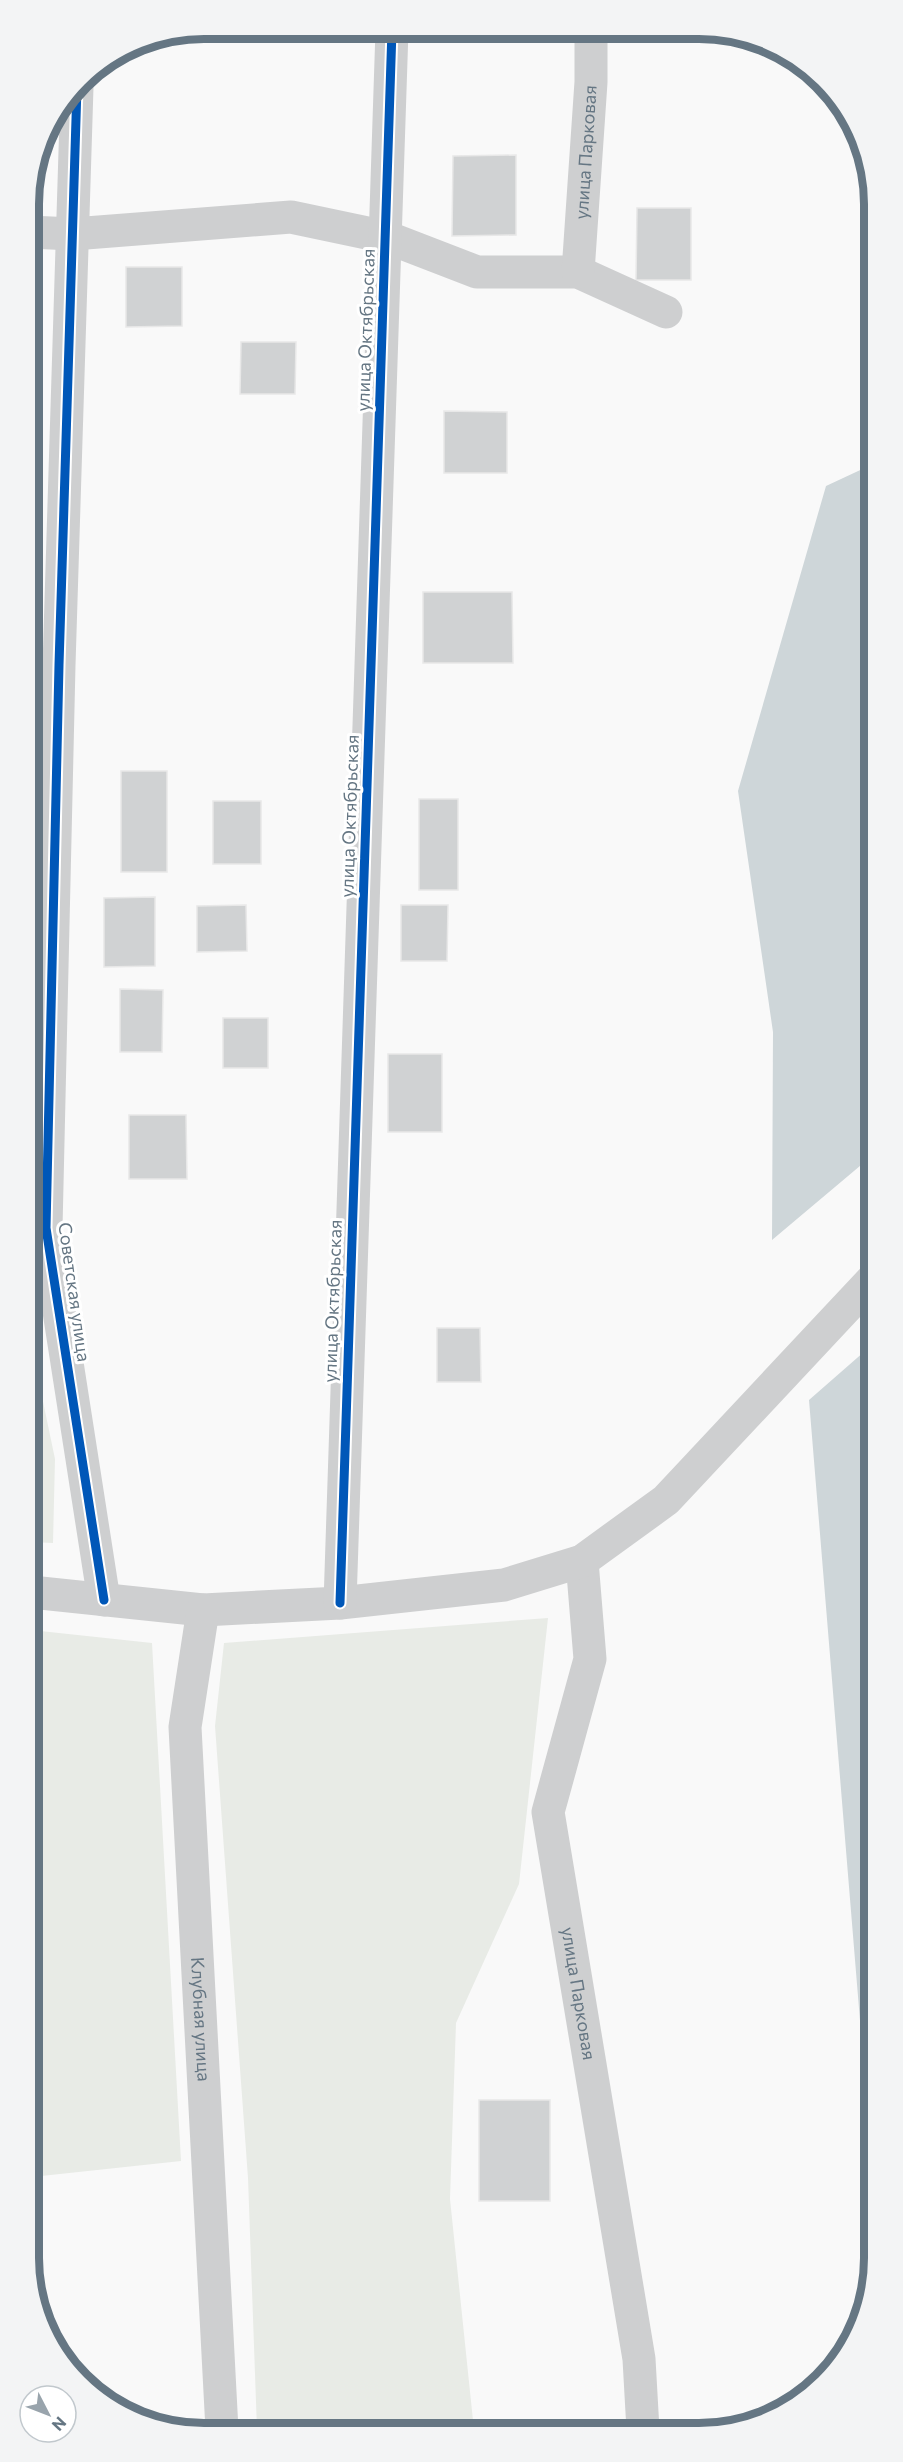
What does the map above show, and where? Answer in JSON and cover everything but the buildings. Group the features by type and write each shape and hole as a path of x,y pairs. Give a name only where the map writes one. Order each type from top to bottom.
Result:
{"street":[{"name":"улица Октябрьская","path":"340,1603 392,39"},
{"name":"улица Парковая","path":"578,272 591,82 591,39"},
{"name":"Советская улица","path":"77,99 59,665 46,1228 104,1600"},
{"path":"39,232 73,234 291,217 386,237 477,272 578,272 666,312"},
{"path":"39,1593 203,1610 340,1603 504,1585 582,1561 666,1500 864,1289"},
{"name":"улица Парковая","path":"582,1561 590,1659 548,1812 639,2359 643,2423"},
{"name":"Клубная улица","path":"203,1610 185,1726 222,2423"}],"shaded area":[{"path":"864,468 864,1163 772,1240 773,1032 738,791 826,486"},
{"path":"864,1352 864,2069 809,1400"},
{"path":"39,1382 55,1459 53,1543 39,1542"},
{"path":"548,1618 519,1884 456,2023 450,2199 473,2423 257,2423 248,2178 215,1726 224,1643"},
{"path":"39,1631 152,1643 181,2161 39,2176"}],"cycle path":[{"path":"340,1603 392,39"},
{"path":"77,99 59,665 46,1228 104,1600"}]}
